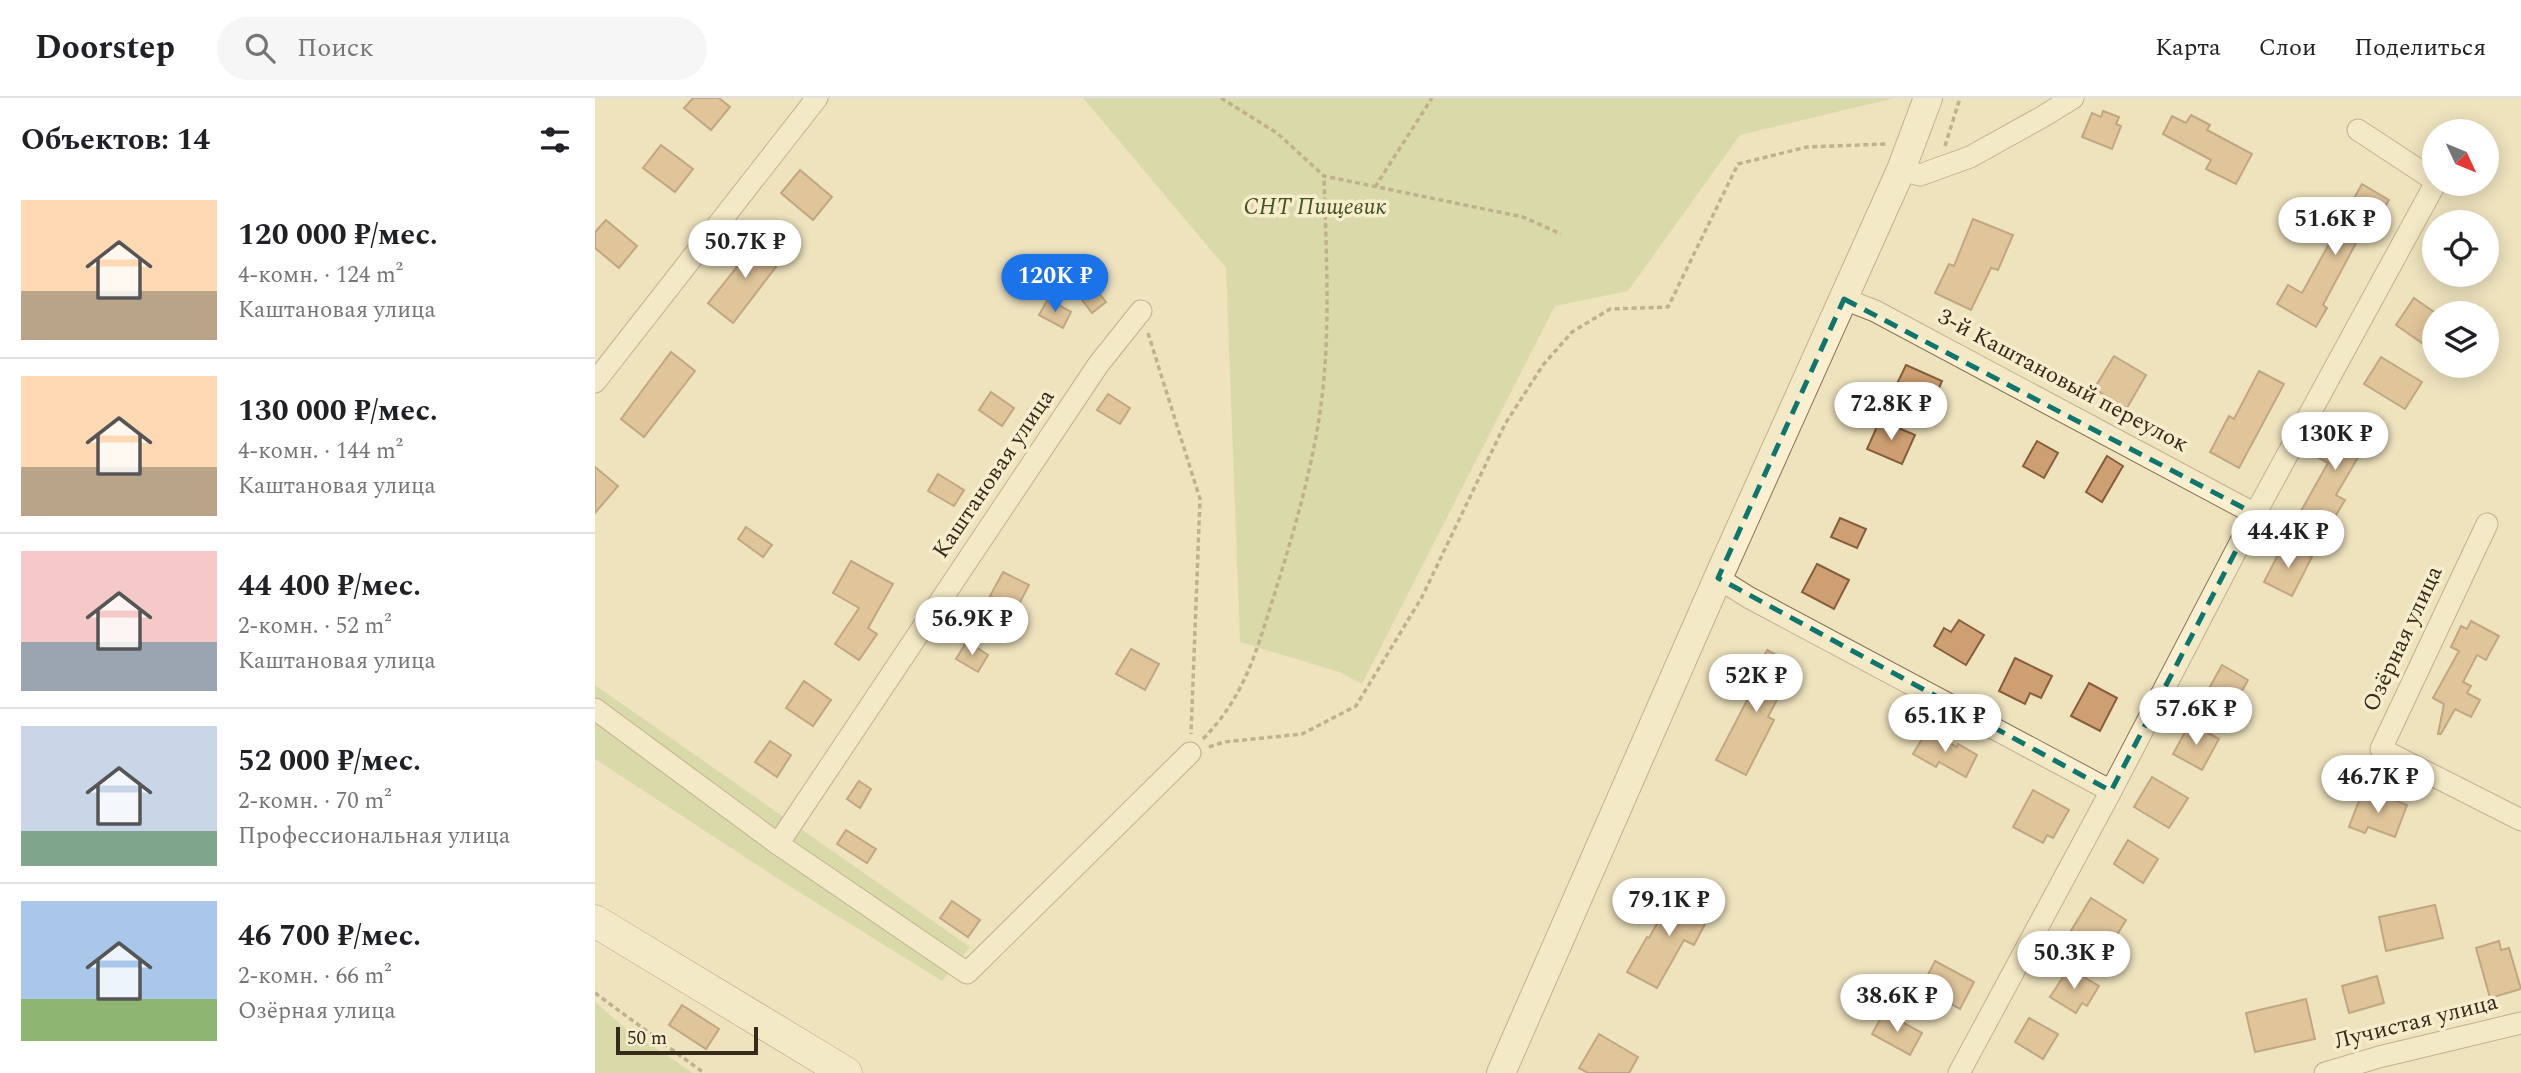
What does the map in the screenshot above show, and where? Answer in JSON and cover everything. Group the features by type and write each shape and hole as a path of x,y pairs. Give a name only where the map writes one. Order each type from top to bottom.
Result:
{"main road":[{"path":"595,920 846,1073"}],"street":[{"path":"595,382 817,98"},
{"path":"1501,1073 1901,170 1929,98"},
{"path":"1901,170 1920,175 1970,157 2073,98"},
{"path":"2358,130 2422,174"},
{"path":"1959,1073 2426,196"},
{"name":"3-й Каштановый переулок","path":"1844,299 1875,311 2255,514"},
{"name":"Каштановая улица","path":"778,844 1098,365 1141,311"},
{"name":"Озёрная улица","path":"2487,524 2381,749 2521,820"},
{"path":"1718,578 1748,597 2111,790"},
{"path":"595,709 778,844 967,973 1190,753"},
{"name":"Лучистая улица","path":"2325,1073 2379,1057 2521,1023"}],"path":[{"path":"1221,98 1277,133 1324,176 1523,217 1561,234"},
{"path":"1375,187 1432,98"},
{"path":"1938,167 1960,98"},
{"path":"1190,753 1224,742 1302,734 1356,706 1422,597 1505,424 1543,365 1572,332 1610,309 1668,307 1738,164 1807,147 1912,143"},
{"path":"1190,753 1220,722 1249,674 1301,501 1321,406 1328,315 1324,176"},
{"path":"1141,311 1200,499 1190,753"},
{"path":"595,993 704,1073"}],"highlighted area":[{"path":"1844,299 2255,514 2111,791 1718,578"}],"green space":[{"name":"СНТ Пищевик","path":"1083,98 1895,98 1740,135 1628,291 1555,306 1362,684 1339,672 1240,642 1226,268"},
{"path":"595,685 970,947 942,981 786,884 595,759"},
{"path":"595,1002 624,1027 693,1073 595,1073"}],"building":[{"path":"693,98 719,98 730,107 711,130 684,108"},
{"path":"2103,111 2119,117 2116,124 2121,126 2112,149 2082,137 2092,113 2101,117"},
{"path":"2191,115 2210,125 2207,130 2252,154 2236,184 2206,169 2211,160 2163,134 2172,116 2186,123"},
{"path":"661,145 693,169 675,192 643,168"},
{"path":"800,170 832,197 813,220 781,193"},
{"path":"2362,184 2389,200 2371,232 2364,228 2323,305 2327,308 2316,327 2277,304 2288,285 2302,293"},
{"path":"1973,219 2013,235 1998,270 1991,268 1971,310 1935,293 1949,264 1954,266"},
{"path":"606,220 637,246 619,268 595,248 595,232"},
{"path":"756,237 782,259 733,323 708,303 737,267 734,264"},
{"path":"1071,258 1106,302 1092,313 1058,268"},
{"path":"2414,298 2422,304 2422,343 2396,325"},
{"path":"1048,299 1071,312 1063,328 1039,315"},
{"path":"671,352 695,371 644,437 621,419"},
{"path":"2114,356 2146,375 2127,408 2094,389"},
{"path":"2381,357 2422,382 2405,409 2364,384"},
{"path":"1906,365 1942,381 1930,409 1893,392"},
{"path":"2259,371 2284,384 2239,468 2210,452 2229,416 2234,419"},
{"path":"991,392 1014,408 1002,426 979,410"},
{"path":"1108,394 1130,408 1120,424 1097,410"},
{"path":"2339,419 2370,437 2336,495 2345,500 2329,527 2301,511 2328,463 2317,457"},
{"path":"1880,420 1915,435 1902,464 1867,449"},
{"path":"2037,441 2058,453 2044,478 2023,466"},
{"path":"2107,456 2123,466 2102,502 2086,492"},
{"path":"595,467 618,486 595,513"},
{"path":"938,474 964,490 954,506 928,491"},
{"path":"1840,518 1866,529 1857,548 1831,537"},
{"path":"746,527 772,545 763,557 738,539"},
{"path":"2284,543 2312,557 2292,596 2264,582"},
{"path":"851,561 893,584 868,628 877,634 859,660 835,644 859,608 833,593"},
{"path":"1817,564 1849,580 1834,609 1802,592"},
{"path":"1003,572 1029,585 1016,610 990,596"},
{"path":"1959,620 1984,635 1966,665 1934,646 1944,628 1951,632"},
{"path":"2471,621 2499,636 2486,660 2477,655 2463,682 2471,686 2467,693 2480,700 2471,717 2455,709 2441,734 2438,734 2444,704 2433,698 2459,651 2451,647 2461,626 2467,629"},
{"path":"967,641 988,655 978,672 956,659"},
{"path":"1131,649 1159,664 1145,690 1116,674"},
{"path":"1767,650 1795,665 1768,717 1774,720 1746,775 1716,760 1755,685 1751,683"},
{"path":"2015,658 2052,676 2041,698 2030,693 2025,704 1999,691"},
{"path":"2222,665 2248,680 2233,707 2207,692"},
{"path":"804,681 831,700 813,726 786,708"},
{"path":"2089,683 2117,698 2100,731 2071,716"},
{"path":"2190,723 2219,739 2202,770 2173,754"},
{"path":"1927,731 1977,755 1966,777 1939,762 1936,767 1913,754"},
{"path":"770,741 791,755 777,777 755,762"},
{"path":"2152,777 2188,798 2169,828 2134,807"},
{"path":"859,781 871,789 860,808 847,799"},
{"path":"2033,790 2069,810 2053,838 2047,835 2043,843 2013,827"},
{"path":"2362,793 2377,799 2379,794 2407,805 2395,837 2368,827 2365,833 2349,827"},
{"path":"846,830 876,849 867,863 837,844"},
{"path":"2128,840 2158,859 2143,883 2114,864"},
{"path":"1675,891 1712,911 1694,945 1684,940 1657,988 1627,972"},
{"path":"2091,898 2126,920 2104,956 2069,934"},
{"path":"952,901 980,920 968,937 940,918"},
{"path":"2435,905 2443,938 2386,951 2379,917"},
{"path":"2499,941 2501,950 2509,948 2521,989 2490,998 2476,948"},
{"path":"1935,961 1974,982 1960,1009 1921,988"},
{"path":"2069,968 2099,986 2087,1006 2082,1003 2076,1013 2050,997"},
{"path":"2377,976 2384,1003 2349,1013 2342,986"},
{"path":"2306,999 2315,1039 2255,1052 2246,1013"},
{"path":"682,1005 719,1029 706,1049 669,1025"},
{"path":"1884,1012 1922,1033 1910,1055 1872,1034"},
{"path":"2029,1018 2058,1034 2043,1059 2015,1042"},
{"path":"1599,1034 1638,1057 1629,1073 1588,1073 1579,1068"}]}
